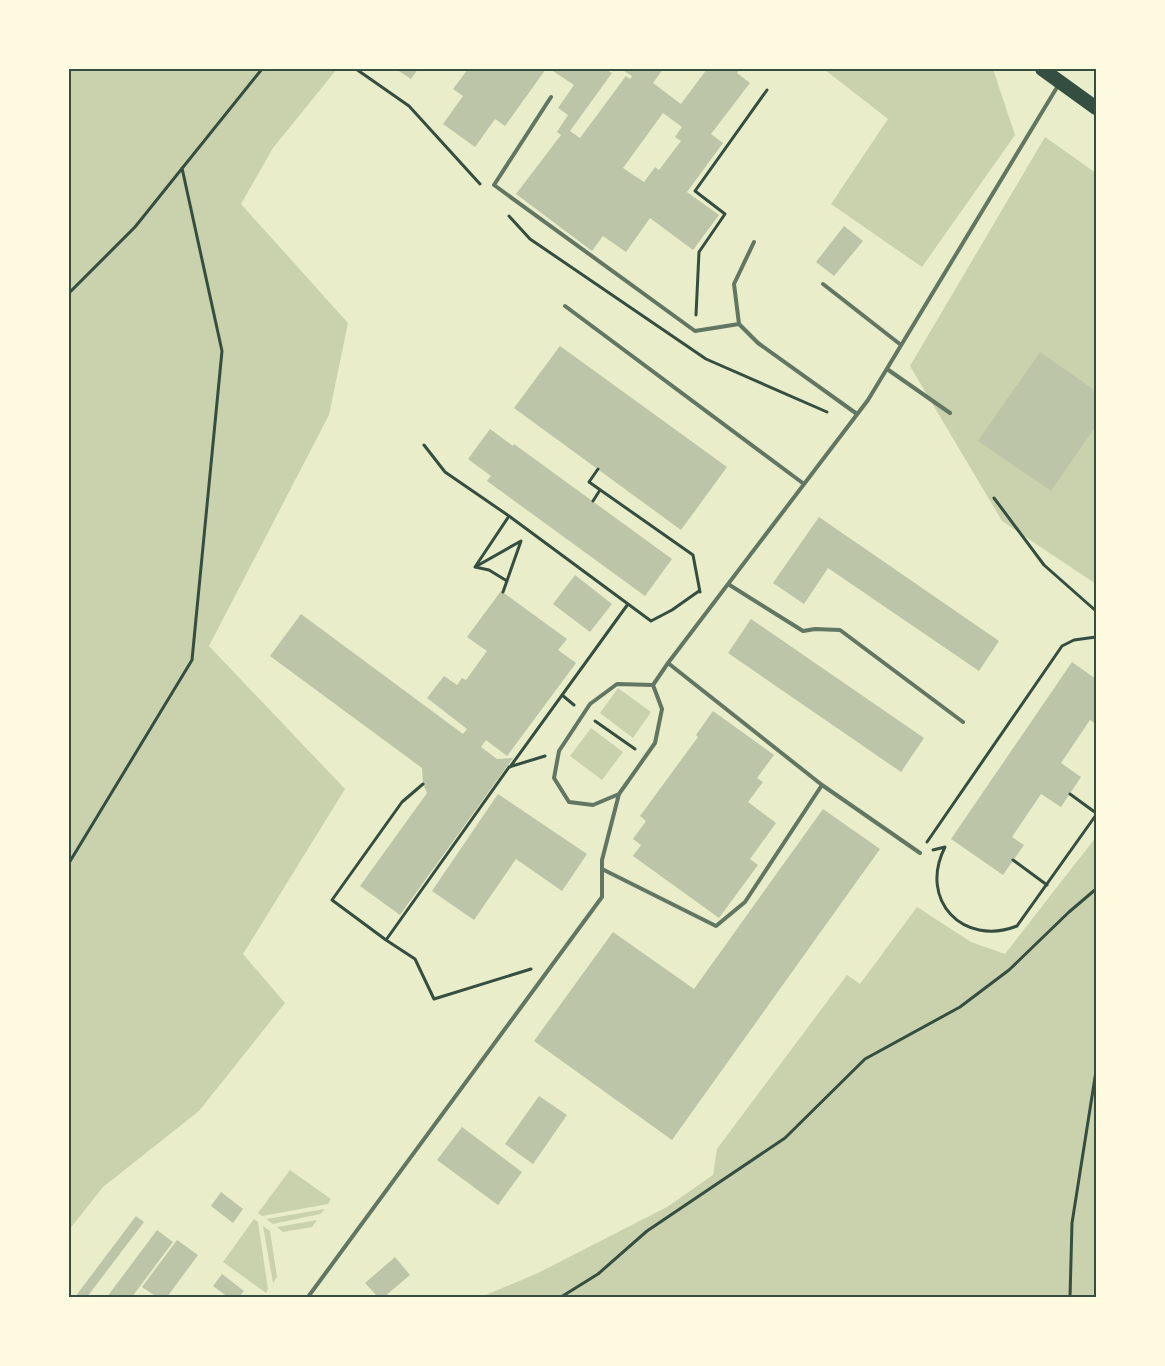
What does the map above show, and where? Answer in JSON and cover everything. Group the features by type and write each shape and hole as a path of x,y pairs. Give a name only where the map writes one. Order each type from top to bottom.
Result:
{"highway":[{"path":"1042,69 1096,108"}],"lane":[{"path":"654,685 668,663 868,400 1060,82"},
{"path":"552,97 494,185 695,331 740,324"},
{"path":"754,242 734,284 740,324 758,343 857,414"},
{"path":"823,284 901,345"},
{"path":"565,306 804,484"},
{"path":"887,369 950,413"},
{"path":"728,584 803,631 815,629 840,630 963,722"},
{"path":"668,663 822,785 920,853"},
{"path":"619,794 593,805 569,802 554,778 559,751 590,704 617,684 654,685"},
{"path":"308,1297 602,897 602,860 619,794 655,743 662,709 654,685"},
{"path":"602,869 716,926 745,902 822,785"}],"path":[{"path":"69,293 135,227 262,69"},
{"path":"356,69 409,106"},
{"path":"693,351 699,252 725,214 696,191 767,90"},
{"path":"69,863 192,660 222,351 182,168"},
{"path":"424,445 445,472 509,516 650,621 672,610 699,591"},
{"path":"598,469 589,482 693,555 699,591 713,604"},
{"path":"593,501 600,490"},
{"path":"994,498 1044,566 1096,611"},
{"path":"475,567 509,516"},
{"path":"475,567 521,541 503,592"},
{"path":"475,567 489,570 507,581"},
{"path":"386,940 628,604"},
{"path":"920,853 1062,646 1074,640 1096,636"},
{"path":"562,695 645,757"},
{"path":"509,768 559,751"},
{"path":"423,784 402,802 332,900 415,959 434,999 555,961"},
{"path":"920,853 945,847 939,859 936,872 937,885 940,898 947,910 956,919 980,931 992,932 1017,926 1096,814 1070,794"},
{"path":"1013,860 1047,885"},
{"path":"561,1297 598,1274 647,1231 785,1138 865,1060 960,1007 1009,970 1068,912 1096,888"},
{"path":"1070,1297 1072,1223 1096,1071"}],"green space":[{"path":"69,69 337,69 273,148 241,204 348,323 329,415 209,646 345,789 243,954 285,1003 199,1111 103,1187 69,1230"},
{"path":"824,69 993,69 1015,135 922,267 831,204 888,119"},
{"path":"1045,137 1096,173 1096,584 1002,521 910,366"},
{"path":"618,688 651,712 633,738 600,713"},
{"path":"591,728 623,752 602,780 570,756"},
{"path":"1096,837 1096,1297 481,1297 538,1273 667,1207 713,1175 717,1149 847,975 860,984 917,907 971,942 1005,954"},
{"path":"290,1170 331,1199 328,1204 262,1216 258,1213"},
{"path":"325,1209 320,1214 273,1224 266,1219"},
{"path":"254,1219 258,1222 268,1289 266,1293 223,1262"},
{"path":"317,1220 312,1227 283,1232 277,1227"},
{"path":"263,1226 270,1231 277,1277 273,1283"}],"building":[{"path":"396,69 418,69 411,79"},
{"path":"468,69 546,69 505,126 495,119 475,147 443,124 463,96 453,89"},
{"path":"550,69 605,69 612,73 570,131 580,138 626,76 630,79 632,76 621,69 663,69 653,83 681,104 707,69 740,69 737,73 750,83 711,134 723,143 687,192 719,215 693,250 650,218 626,252 603,236 592,251 516,194 561,135 557,132 568,115 558,108 574,85","holes":["663,113 682,127 675,137 681,141 659,170 655,167 644,182 623,168"]},
{"path":"844,226 863,241 834,276 816,262"},
{"path":"560,346 727,467 681,530 514,408"},
{"path":"1040,352 1096,391 1096,426 1051,491 978,441"},
{"path":"490,429 513,446 514,444 672,559 645,596 487,481 491,476 468,459"},
{"path":"819,517 999,641 979,671 828,568 804,604 773,583"},
{"path":"575,575 612,604 590,632 553,604"},
{"path":"501,591 567,639 558,650 576,663 507,756 486,740 481,747 497,759 513,758 400,915 360,886 427,793 423,784 422,768 270,656 301,614 463,734 467,729 427,698 444,676 457,685 462,678 466,680 487,651 467,637"},
{"path":"751,619 924,738 901,772 728,653"},
{"path":"1072,662 1096,679 1096,724 1090,720 1061,763 1081,777 1061,807 1041,794 1012,837 1024,845 1003,875 951,839"},
{"path":"713,711 774,755 757,778 763,782 748,802 776,823 750,859 758,865 719,918 633,856 641,845 633,839 646,821 640,816 698,737 696,735"},
{"path":"498,794 587,854 562,891 516,859 474,920 432,891"},
{"path":"823,809 880,849 672,1140 534,1041 613,932 694,989"},
{"path":"539,1096 567,1115 533,1164 505,1144"},
{"path":"462,1127 522,1172 498,1205 437,1160"},
{"path":"221,1192 243,1209 233,1223 211,1206"},
{"path":"136,1216 144,1222 87,1297 75,1297"},
{"path":"157,1230 173,1242 132,1297 107,1297"},
{"path":"177,1240 198,1255 167,1297 157,1297 142,1287"},
{"path":"395,1257 410,1275 384,1297 378,1297 365,1283"},
{"path":"222,1274 244,1291 239,1297 228,1297 213,1286"}]}
